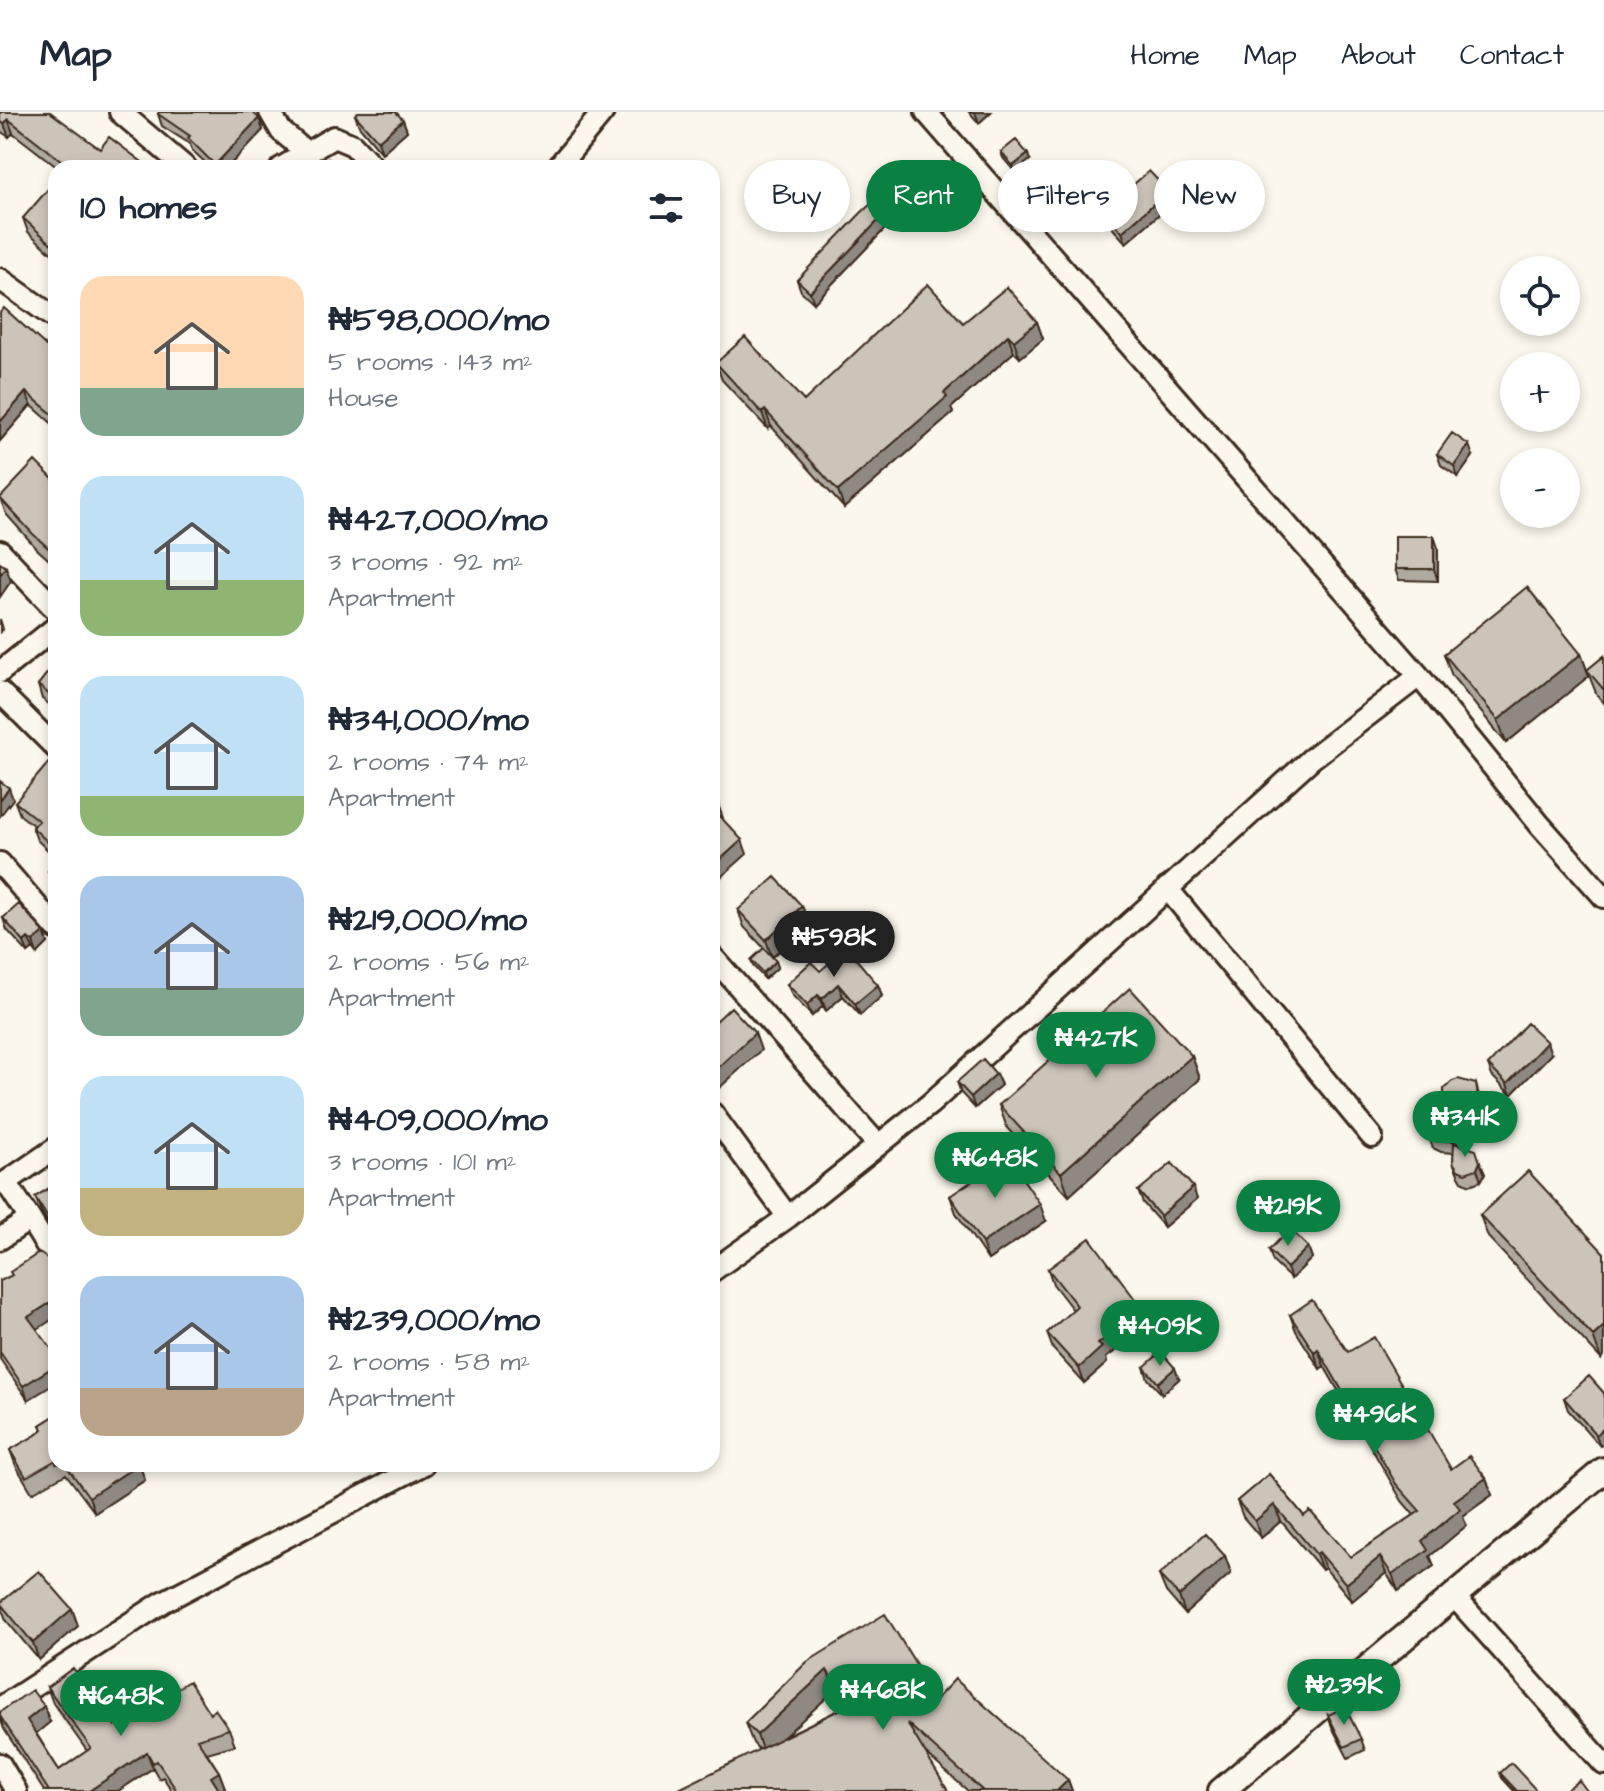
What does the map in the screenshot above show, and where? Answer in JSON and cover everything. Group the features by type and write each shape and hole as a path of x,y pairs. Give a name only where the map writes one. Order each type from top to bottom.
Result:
{"street":[{"path":"120,112 177,160"},
{"path":"270,112 281,131 306,152"},
{"path":"564,160 603,112"},
{"path":"926,112 1419,676 1540,825 1604,897"},
{"path":"294,160 334,137 353,145 367,160"},
{"path":"0,279 48,313"},
{"path":"0,551 48,602"},
{"path":"0,672 48,633"},
{"path":"720,1265 788,1217 930,1104 1311,759 1419,676"},
{"path":"0,692 48,740"},
{"path":"0,863 48,919"},
{"path":"1167,888 1372,1137"},
{"path":"720,965 878,1145"},
{"path":"720,1124 788,1217"},
{"path":"48,1153 6,1182 48,1249"},
{"path":"0,1239 30,1219"},
{"path":"1221,1791 1604,1470"},
{"path":"0,1708 163,1602 409,1472"},
{"path":"1453,1595 1604,1764"},
{"path":"0,1764 16,1791"}],"building":[{"path":"0,112 50,112 100,149 109,137 139,160 61,160 8,119 4,124 0,121"},
{"path":"252,112 259,118 220,160 210,160 188,138 190,136 158,114"},
{"path":"358,112 396,112 403,120 378,141 355,115"},
{"path":"1016,140 1028,154 1020,160 1008,160 1001,152"},
{"path":"1149,171 1154,176 1154,203 1138,218 1138,181"},
{"path":"48,189 48,241 23,218"},
{"path":"866,208 867,232 810,292 797,280 843,232 850,232 850,225"},
{"path":"928,284 963,323 1007,287 1037,322 1014,341 1008,335 944,393 947,397 838,491 765,410 762,413 720,367 720,359 745,337 804,401"},
{"path":"4,308 48,348 48,410 26,392 0,422 0,313"},
{"path":"1452,433 1469,445 1454,466 1437,454"},
{"path":"35,461 48,474 48,548 33,534 0,498"},
{"path":"1395,536 1434,536 1434,569 1395,569"},
{"path":"1527,587 1581,654 1498,720 1444,654"},
{"path":"1604,656 1604,690 1587,670"},
{"path":"48,672 48,693 38,685"},
{"path":"48,763 48,842 32,827 39,821 15,802"},
{"path":"0,781 9,788 0,800"},
{"path":"720,816 742,840 720,860"},
{"path":"775,877 802,906 766,940 738,910"},
{"path":"19,904 44,932 33,942 28,938 24,942 3,918"},
{"path":"764,948 776,961 763,973 751,960"},
{"path":"847,948 878,985 855,1004 838,984 822,999 818,995 807,1005 787,984 811,962 820,971"},
{"path":"1130,988 1192,1056 1061,1173 999,1105"},
{"path":"731,1007 755,1033 720,1066 720,1017"},
{"path":"1527,1023 1547,1042 1507,1084 1488,1065"},
{"path":"983,1059 996,1074 971,1097 957,1082"},
{"path":"1458,1079 1476,1084 1478,1096 1475,1106 1466,1113 1453,1116 1454,1141 1437,1141 1429,1137 1425,1124 1431,1116 1444,1110 1444,1089"},
{"path":"1454,1143 1476,1150 1480,1162 1477,1169 1465,1173 1458,1170 1453,1162"},
{"path":"1008,1157 1040,1204 982,1243 950,1196"},
{"path":"1172,1163 1193,1187 1160,1216 1138,1191"},
{"path":"1528,1171 1604,1253 1604,1326 1593,1336 1480,1215"},
{"path":"48,1189 48,1218 35,1197"},
{"path":"1290,1229 1308,1247 1287,1268 1269,1250"},
{"path":"1090,1238 1143,1310 1098,1344 1102,1347 1079,1368 1047,1333 1077,1306 1048,1269"},
{"path":"39,1253 48,1259 48,1304 28,1317 48,1344 48,1370 23,1386 0,1352 0,1281 12,1275 10,1272"},
{"path":"1312,1300 1348,1352 1374,1337 1451,1469 1469,1456 1486,1478 1454,1501 1460,1509 1422,1541 1428,1550 1392,1574 1380,1557 1346,1584 1274,1505 1255,1521 1237,1501 1269,1474 1304,1516 1310,1511 1351,1557 1420,1511 1396,1484 1318,1349 1314,1352 1290,1315"},
{"path":"1161,1352 1175,1368 1158,1383 1144,1367"},
{"path":"1589,1376 1604,1393 1604,1428 1596,1435 1564,1398"},
{"path":"48,1420 48,1465 26,1477 10,1450 36,1435 43,1429 40,1425"},
{"path":"71,1472 127,1472 89,1497"},
{"path":"1205,1534 1225,1556 1179,1596 1159,1575"},
{"path":"39,1571 72,1609 33,1643 0,1603"},
{"path":"885,1614 937,1698 955,1679 1068,1780 1057,1791 983,1791 907,1723 948,1791 675,1791 849,1705 827,1670 757,1735 745,1723 807,1662"},
{"path":"73,1668 115,1726 189,1681 210,1714 215,1709 229,1729 197,1739 219,1772 211,1777 220,1791 177,1791 157,1761 153,1763 147,1752 89,1791 49,1791 0,1712 32,1690 44,1706 27,1720 59,1770 91,1748 47,1687"},
{"path":"1345,1707 1361,1739 1344,1747 1328,1715"},
{"path":"1511,1763 1537,1791 1517,1791 1500,1773"},
{"path":"1579,1780 1587,1791 1566,1790"}]}
